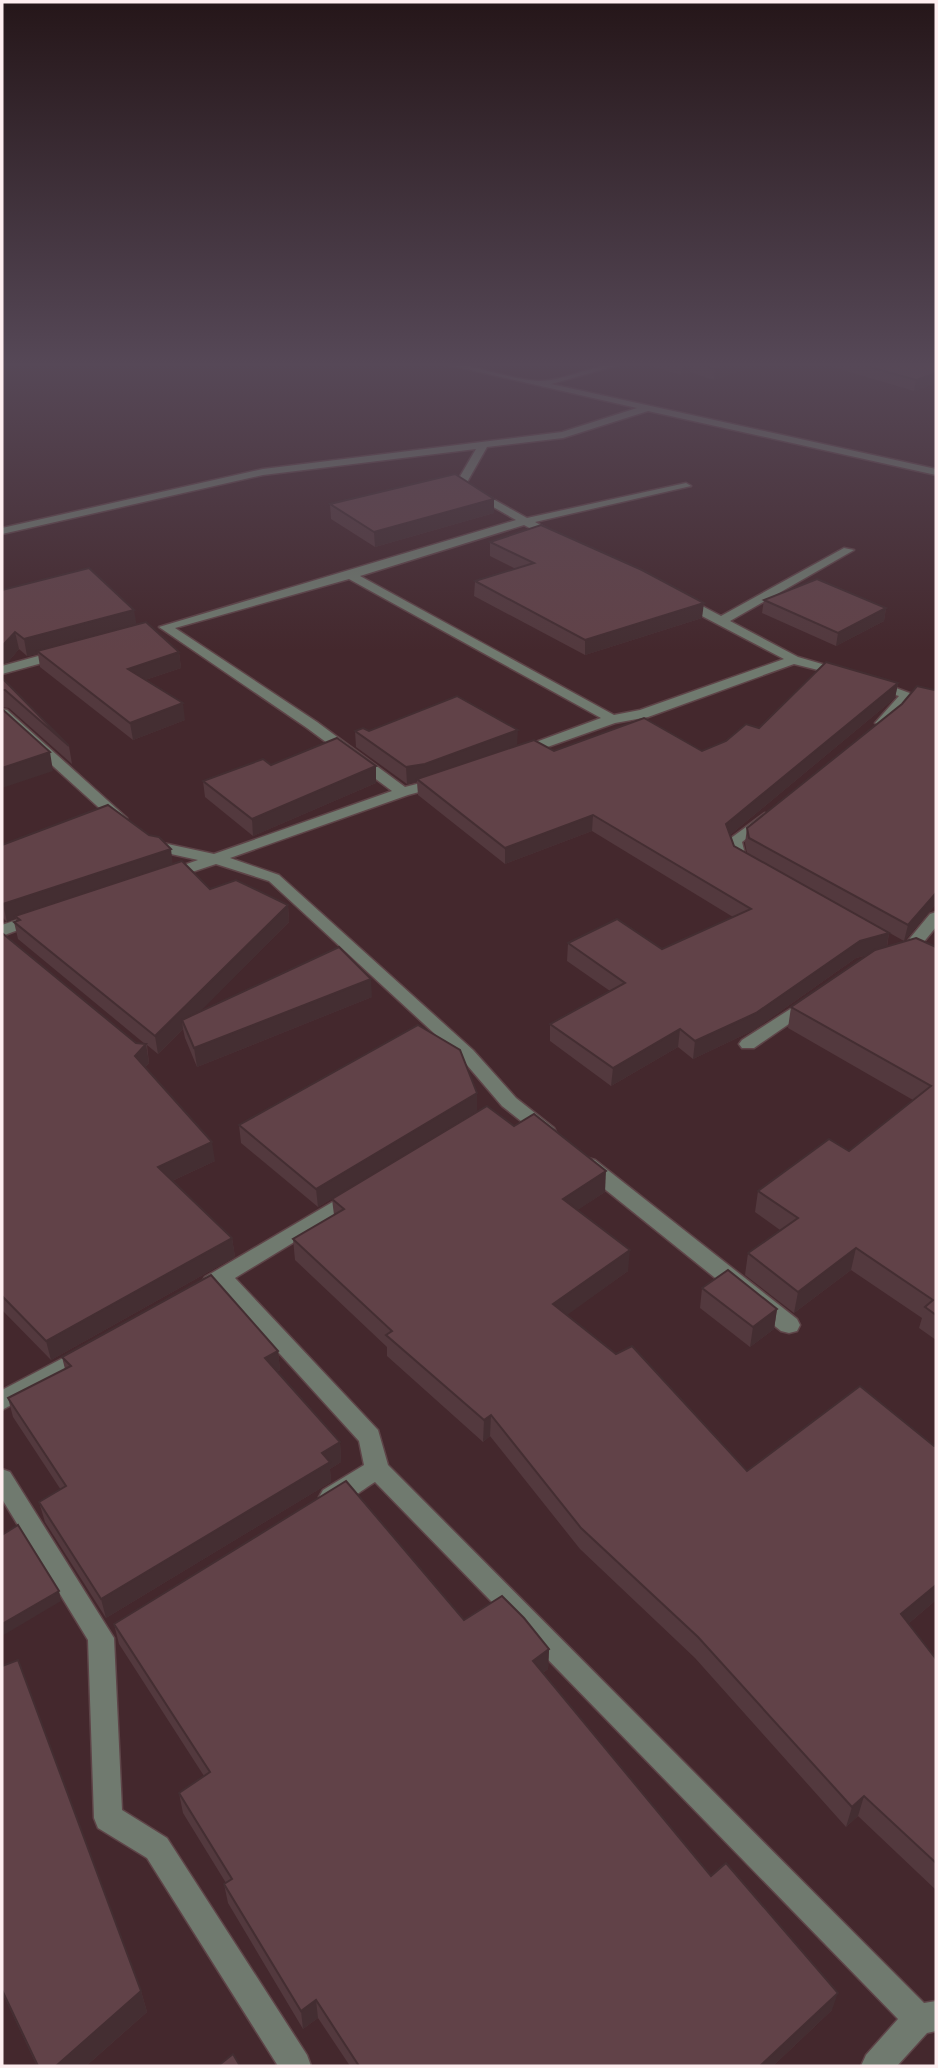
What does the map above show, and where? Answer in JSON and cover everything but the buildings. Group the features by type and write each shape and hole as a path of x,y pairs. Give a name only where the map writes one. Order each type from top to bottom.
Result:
{"street":[{"path":"2,531 263,472 381,459"},
{"path":"475,459 460,485 521,522 571,545"},
{"path":"875,459 936,472"},
{"path":"402,792 312,725 158,629 350,575 521,522 686,486"},
{"path":"721,621 848,550"},
{"path":"350,575 612,719"},
{"path":"667,592 794,660 908,695 894,713 872,730"},
{"path":"2,670 77,650"},
{"path":"508,758 612,719 643,713 794,660"},
{"path":"2,713 104,807 158,847 217,859 274,878 467,1054 509,1102 789,1325"},
{"path":"149,882 402,792 456,777"},
{"path":"766,871 738,857 734,841 777,807"},
{"path":"2,931 57,911"},
{"path":"896,952 936,917"},
{"path":"748,1044 822,993"},
{"path":"486,1116 509,1102"},
{"path":"198,1290 371,1186"},
{"path":"222,1277 370,1437 377,1469 928,2017 877,2066"},
{"path":"2,1401 106,1342"},
{"path":"308,1511 377,1469"},
{"path":"2,1479 113,1631 108,1818 157,1848 296,2066"}]}
